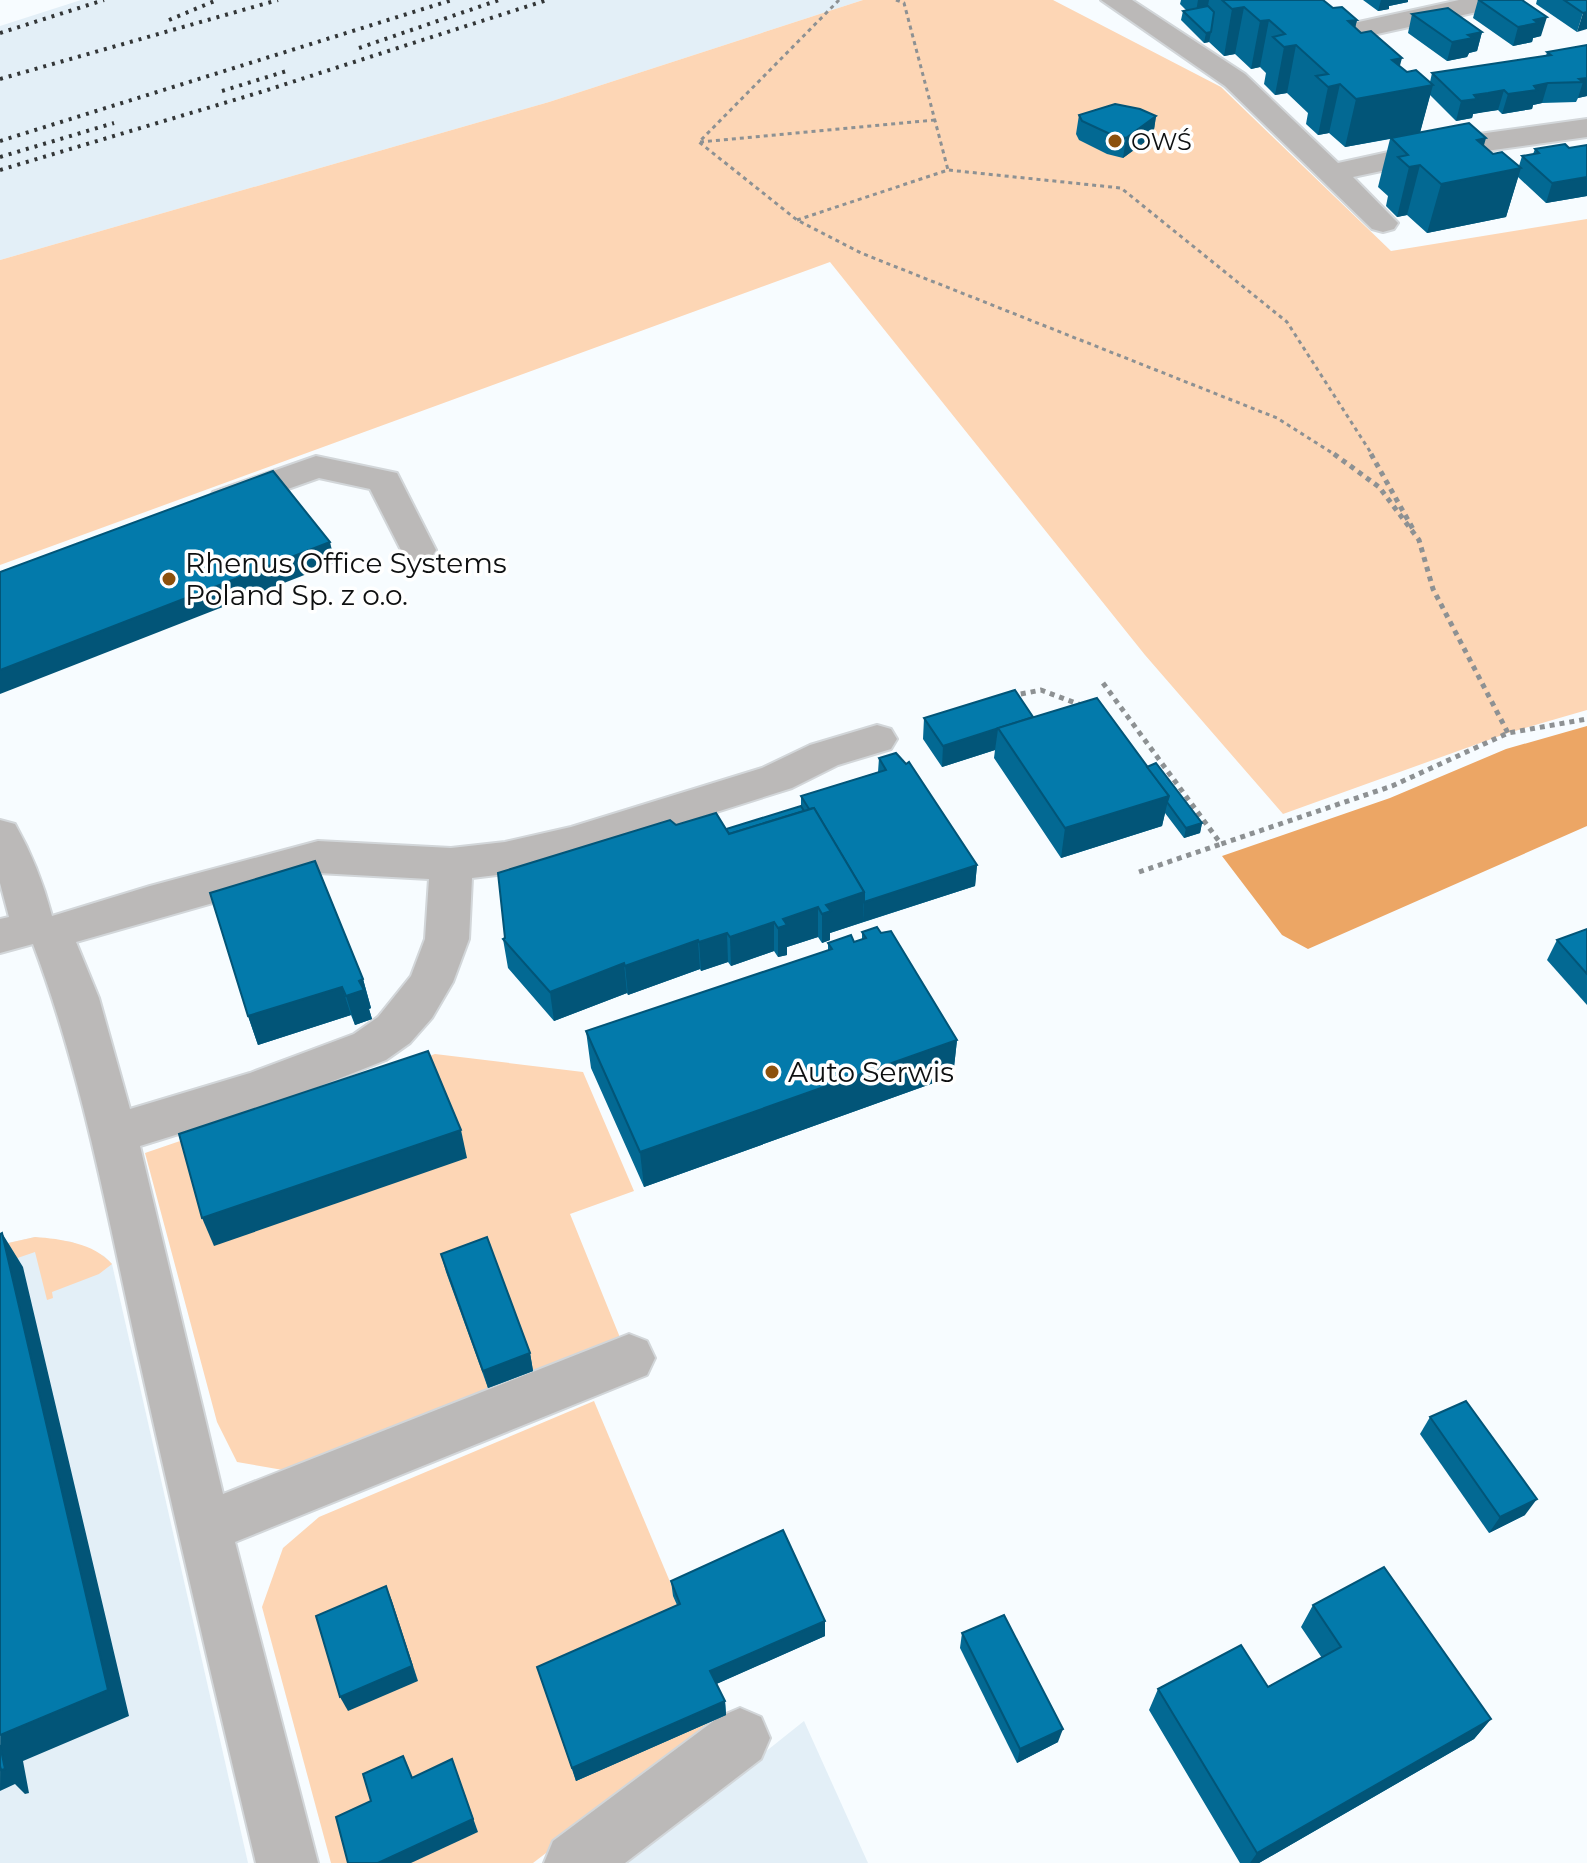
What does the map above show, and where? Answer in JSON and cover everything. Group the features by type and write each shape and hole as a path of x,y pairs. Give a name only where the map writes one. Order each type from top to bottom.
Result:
{"street":[{"path":"1114,0 1235,80 1383,223"},
{"path":"1332,36 1495,0"},
{"path":"1332,173 1457,146 1587,128"},
{"path":"201,510 316,467 384,481 418,550"},
{"path":"28,932 318,857 451,864 505,858 572,842 777,778 824,755 877,739"},
{"path":"0,835 18,869 28,932 76,998 113,1134 204,1528 287,1863"},
{"path":"113,1134 258,1090 370,1047 394,1030 431,982 447,939 451,864"},
{"path":"204,1528 629,1358"},
{"path":"575,1863 740,1738"}],"path":[{"path":"699,142 839,0"},
{"path":"896,0 904,3 948,170"},
{"path":"699,142 935,120"},
{"path":"699,142 797,220 861,253 1277,418 1360,470 1379,487 1419,540"},
{"path":"797,220 948,170 1121,188 1287,322 1378,464 1419,540 1433,589 1508,733"},
{"path":"1103,683 1221,844"},
{"path":"1002,698 1041,690 1075,700 1084,707"},
{"path":"1139,872 1392,786 1508,733 1587,719"}],"shaded area":[{"path":"81,0 863,0 549,102 0,260 0,26"},
{"path":"863,0 1053,0 1221,87 1391,251 1587,219 1587,710 1508,733 1283,814 1145,655 830,262 0,565 0,260 549,102"},
{"path":"1587,726 1587,826 1308,949 1282,935 1222,856 1390,798 1506,749"},
{"path":"435,1054 583,1072 634,1191 570,1214 621,1340 306,1466 283,1470 237,1462 217,1422 145,1153"},
{"path":"35,1237 72,1242 104,1256 112,1264 248,1863 0,1863 0,1245"},
{"path":"35,1237 87,1247 112,1264 99,1274 52,1292 53,1298 47,1300 35,1252 0,1264 8,1243"},
{"path":"594,1401 726,1715 533,1863 331,1863 262,1607 283,1548 319,1517"},
{"path":"804,1721 868,1863 626,1863"}],"building":[{"path":"1222,0 1323,0 1333,8 1342,7 1357,20 1348,21 1361,33 1371,31 1402,58 1392,60 1407,72 1416,70 1433,85 1356,99 1340,84 1328,87 1316,76 1328,74 1296,45 1284,47 1273,37 1285,34 1269,20 1260,21 1244,7 1232,9"},
{"path":"1479,0 1522,0 1547,17 1534,20 1538,23 1518,27"},
{"path":"1564,0 1587,0 1587,12 1583,13"},
{"path":"1208,6 1214,12 1211,32 1206,33 1183,11"},
{"path":"1448,8 1482,32 1468,35 1473,38 1452,42 1412,14"},
{"path":"1587,45 1587,78 1579,79 1583,82 1548,83 1534,86 1537,90 1508,94 1504,90 1474,95 1477,99 1461,101 1432,73 1551,55 1547,52"},
{"path":"1115,104 1156,116 1126,138 1082,121 1079,115"},
{"path":"1469,123 1486,138 1477,140 1493,154 1502,152 1521,168 1441,184 1420,165 1409,167 1398,157 1408,155 1391,138"},
{"path":"1565,144 1569,148 1587,145 1587,177 1552,183 1522,156 1539,153 1535,149"},
{"name":"Rhenus Office Systems Poland Sp. z o.o.","path":"273,471 330,542 0,670 0,572"},
{"path":"1015,690 1033,717 943,746 924,718"},
{"path":"1097,698 1169,796 1065,828 998,728"},
{"path":"896,753 906,764 909,762 977,865 864,902 864,892 814,808 809,809 801,796 886,770 879,758"},
{"path":"1156,763 1202,823 1186,828 1167,802 1169,796 1147,767"},
{"path":"801,806 804,811 729,834 726,829"},
{"path":"814,808 864,892 826,905 831,911 822,914 818,907 783,919 787,925 778,928 774,922 730,937 727,933 698,940 625,966 624,963 550,992 503,939 498,873 670,820 676,825 716,813 729,834"},
{"path":"315,861 363,979 359,981 364,990 346,996 342,987 248,1016 210,893"},
{"name":"Auto Serwis","path":"877,927 881,933 891,931 957,1040 640,1152 586,1031 832,949 828,943 851,935 854,942 866,938 862,932"},
{"path":"1587,929 1587,974 1557,940"},
{"path":"428,1051 461,1130 202,1218 179,1134"},
{"path":"0,1234 108,1690 0,1735"},
{"path":"487,1237 530,1353 483,1371 441,1254"},
{"path":"1466,1401 1537,1499 1500,1517 1430,1417"},
{"path":"783,1530 825,1621 710,1671 725,1701 572,1768 537,1667 680,1604 671,1581"},
{"path":"1384,1567 1491,1719 1257,1853 1158,1689 1241,1645 1268,1687 1341,1647 1313,1605"},
{"path":"386,1586 412,1666 340,1697 316,1616"},
{"path":"1004,1615 1063,1729 1020,1749 962,1633"},
{"path":"0,1745 5,1769 1,1770 0,1766"},
{"path":"403,1756 412,1778 452,1759 473,1819 378,1863 348,1863 336,1817 371,1801 363,1774"}],"railway":[{"path":"0,33 104,0"},
{"path":"169,20 217,0"},
{"path":"0,79 278,0"},
{"path":"0,141 452,0"},
{"path":"359,48 499,0"},
{"path":"0,170 261,92 547,0"},
{"path":"222,91 290,70"},
{"path":"0,157 114,123"}],"place":[{"name":"OWŚ","path":"1115,141"},
{"name":"Rhenus Office Systems Poland Sp. z o.o.","path":"169,579"},
{"name":"Auto Serwis","path":"772,1072"}]}
